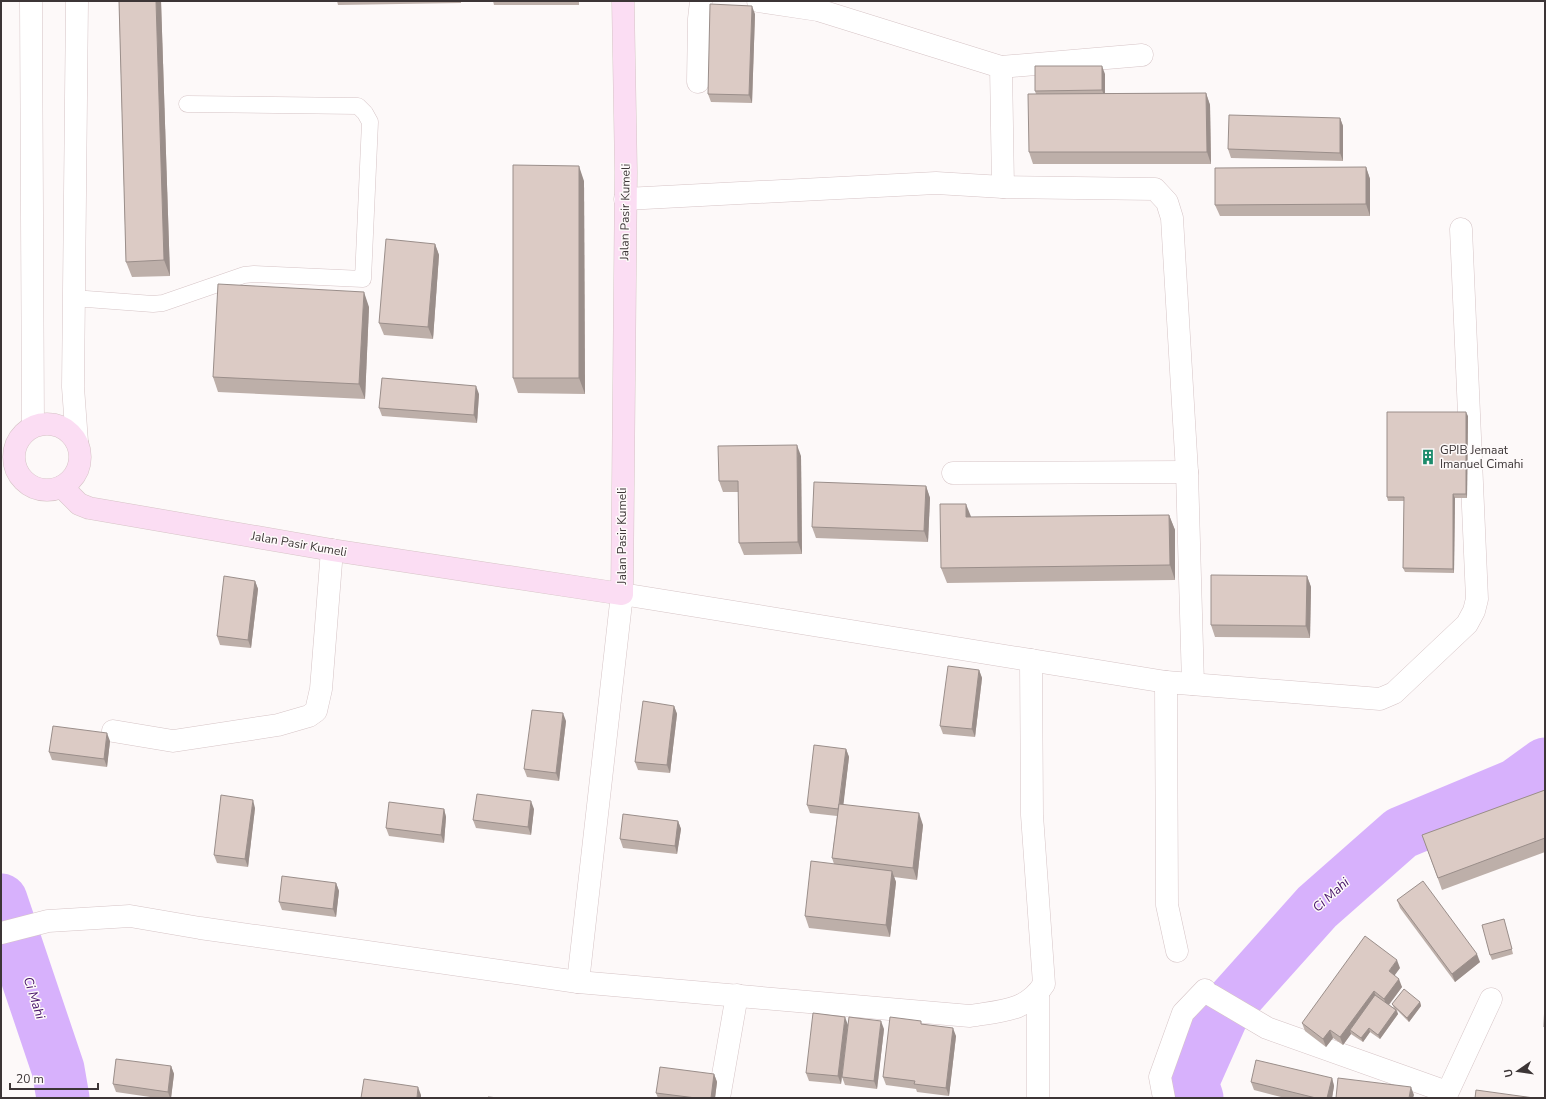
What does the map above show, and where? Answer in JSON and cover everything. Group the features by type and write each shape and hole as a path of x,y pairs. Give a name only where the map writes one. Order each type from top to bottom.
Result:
{"street":[{"path":"31,1 32,426"},
{"path":"77,1 72,387 77,442 81,459 75,475 62,487 45,491 9,476 13,455 19,438 32,426 49,423 55,425 66,429 77,442"},
{"name":"Jalan Pasir Kumeli","path":"62,487 79,504 90,508 332,550 622,594 625,199 623,1"},
{"path":"698,82 699,19 702,1"},
{"path":"758,1 818,10 1001,67 1142,55"},
{"path":"1001,67 1003,187"},
{"path":"625,199 936,183 1003,187 1156,189 1167,202 1172,218 1187,472 1193,684"},
{"path":"578,982 622,594 1166,682 1380,699 1394,693 1467,624 1474,611 1477,599 1461,229"},
{"path":"953,473 1187,472"},
{"path":"114,732 173,741 278,725 309,716 316,711 321,689 332,550"},
{"path":"1,933 26,926 63,919 130,916 216,930 578,982 970,1016 1008,1010 1028,1003 1038,994 1044,984 1032,815 1031,660"},
{"path":"1166,682 1167,905 1177,951"},
{"path":"1164,1098 1160,1077 1183,1013 1208,993 1267,1028 1446,1095 1491,999"},
{"path":"1038,994 1038,1098"},
{"path":"719,1098 737,995"}],"lane":[{"path":"74,298 158,303 196,292 244,275 254,274 363,279 370,122 365,113 358,106 187,104"}],"building":[{"path":"119,1 156,1 164,260 126,262"},
{"path":"710,4 752,6 749,95 708,94"},
{"path":"1035,66 1102,66 1102,90 1035,91"},
{"path":"1206,93 1207,152 1029,152 1028,94"},
{"path":"1229,115 1340,118 1340,153 1228,149"},
{"path":"513,165 579,166 579,378 513,378"},
{"path":"1366,167 1366,204 1215,205 1215,168"},
{"path":"386,239 435,244 428,327 379,323"},
{"path":"218,284 364,292 359,384 213,377"},
{"path":"382,378 476,386 474,415 379,408"},
{"name":"GPIB Jemaat Imanuel Cimahi","path":"1387,412 1466,412 1466,494 1453,494 1453,569 1403,568 1404,497 1387,497"},
{"path":"797,445 798,542 739,543 738,481 719,481 718,446"},
{"path":"814,482 926,486 924,531 812,527"},
{"path":"940,504 966,504 966,517 1169,515 1170,565 941,568"},
{"path":"1211,575 1307,576 1306,626 1211,625"},
{"path":"224,576 255,581 248,640 217,636"},
{"path":"948,666 979,670 972,729 940,726"},
{"path":"643,701 674,706 667,765 635,762"},
{"path":"532,710 563,713 556,773 524,769"},
{"path":"53,726 107,733 104,759 49,752"},
{"path":"814,745 846,749 838,809 807,805"},
{"path":"1545,790 1545,838 1438,878 1422,835"},
{"path":"477,794 531,801 528,827 473,820"},
{"path":"221,795 253,800 245,859 214,855"},
{"path":"389,802 444,809 441,835 386,828"},
{"path":"839,804 919,813 913,868 832,858"},
{"path":"623,814 678,821 675,846 620,839"},
{"path":"811,861 892,871 886,925 805,916"},
{"path":"282,876 336,883 333,909 279,902"},
{"path":"1423,881 1477,954 1452,974 1397,900"},
{"path":"1504,919 1512,949 1490,955 1482,925"},
{"path":"1365,936 1397,960 1389,971 1399,979 1384,999 1374,991 1340,1037 1330,1030 1323,1039 1302,1023"},
{"path":"1404,989 1420,1002 1407,1018 1392,1004"},
{"path":"1375,995 1396,1010 1378,1035 1369,1028 1361,1038 1350,1030"},
{"path":"1545,1001 1545,1027 1544,1027"},
{"path":"813,1013 845,1017 838,1076 806,1073"},
{"path":"849,1017 881,1021 874,1081 842,1077"},
{"path":"890,1017 921,1021 921,1024 953,1028 946,1088 914,1084 915,1081 883,1077"},
{"path":"116,1059 171,1066 168,1092 113,1084"},
{"path":"1256,1060 1332,1078 1327,1098 1316,1098 1251,1082"},
{"path":"660,1067 714,1074 711,1098 696,1098 656,1093"},
{"path":"1338,1078 1411,1087 1409,1098 1336,1098"},
{"path":"364,1079 418,1087 417,1098 361,1098"},
{"path":"1476,1090 1534,1098 1475,1098"}],"waterway":[{"name":"Ci Mahi","path":"1197,1098 1192,1083 1224,1011 1317,907 1401,833 1516,785 1545,764"},
{"name":"Ci Mahi","path":"1,900 58,1069 63,1098"}],"place":[{"name":"GPIB Jemaat Imanuel Cimahi","path":"1428,457"}]}
